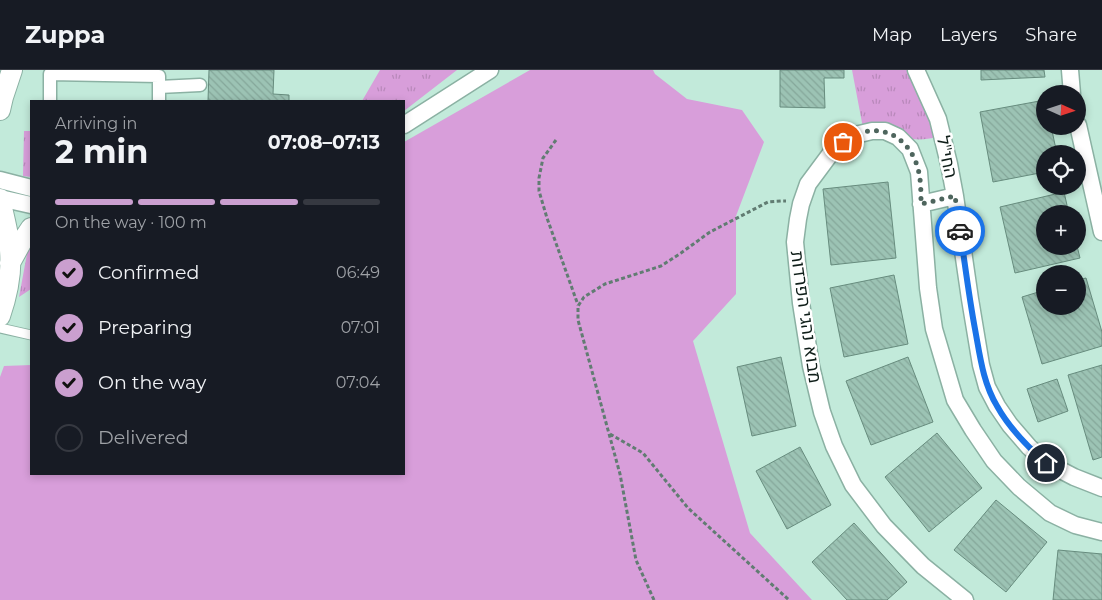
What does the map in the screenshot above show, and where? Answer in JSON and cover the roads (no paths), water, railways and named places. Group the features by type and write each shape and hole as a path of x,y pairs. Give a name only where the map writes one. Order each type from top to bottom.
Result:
{"street":[{"path":"0,110 12,70"},
{"path":"405,124 490,70"},
{"name":"החי\"ל","path":"916,70 938,119 955,196 981,365 987,387 997,406 1010,424 1028,447 1046,463 1102,488"},
{"path":"1070,70 1071,85"},
{"path":"50,100 49,72 159,76 159,100"},
{"path":"159,87 200,85"},
{"name":"מבוא נהגי הפרדות","path":"965,600 923,566 884,526 853,485 834,446 822,412 811,366 801,303 796,242 798,219 808,184 834,149 852,136 872,130 885,131 898,137 910,149 919,172 928,288 934,329 955,400 973,430 994,461 1019,487 1050,513 1075,526 1102,532"},
{"path":"1080,135 1102,232"},
{"path":"0,180 30,188"},
{"path":"921,204 955,196"},
{"path":"0,316 9,283 10,263 9,243 0,198 30,205"},
{"path":"10,263 30,230"}],"lane":[{"path":"0,328 30,335"}]}
